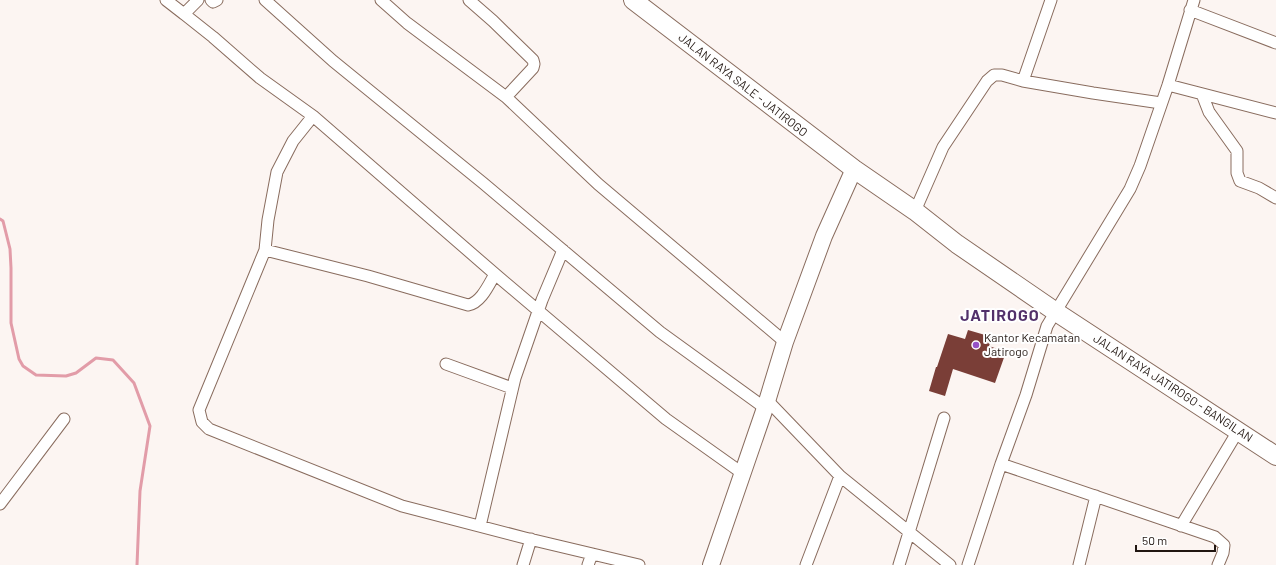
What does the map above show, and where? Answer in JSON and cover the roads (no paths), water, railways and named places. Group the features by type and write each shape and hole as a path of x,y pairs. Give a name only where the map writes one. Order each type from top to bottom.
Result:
{"main road":[{"name":"JALAN RAYA SALE - JATIROGO","path":"633,0 854,169"},
{"name":"JALAN RAYA JATIROGO - BANGILAN","path":"854,169 957,244 1056,312 1276,456"},
{"path":"711,565 766,404 785,342 824,236 854,169"}],"street":[{"path":"166,0 213,37 260,78 313,116 495,274 666,419 742,473"},
{"path":"184,14 198,0"},
{"path":"211,0 213,2 217,0"},
{"path":"265,0 333,61 563,250 660,332 766,404 840,476 950,565"},
{"path":"381,0 407,23 506,97 598,184 785,342"},
{"path":"469,0 533,60 533,68 506,97"},
{"path":"1023,81 1052,0"},
{"path":"968,565 1001,464 1026,395 1047,326 1130,189 1140,166 1168,85 1192,5 1276,43"},
{"path":"915,212 943,147 987,81 994,75 1002,75 1023,81 1093,93 1162,102"},
{"path":"1168,85 1276,113"},
{"path":"1202,94 1209,112 1237,151 1240,181 1259,188 1276,198"},
{"path":"313,116 293,141 277,172 268,220 265,250 199,410 202,422 209,429 402,506 531,540 639,565"},
{"path":"265,250 368,276 468,305 479,300 495,274"},
{"path":"480,526 512,388 539,311 563,250"},
{"path":"446,364 512,388"},
{"path":"899,565 944,418"},
{"path":"0,504 64,419"},
{"path":"1181,526 1238,430"},
{"path":"1001,464 1215,537 1224,544 1223,553 1218,565"},
{"path":"806,565 840,476"},
{"path":"1079,565 1096,496"},
{"path":"523,565 531,540"},
{"path":"588,565 592,554"}],"waterway":[{"path":"0,219 3,221 10,249 11,323 19,359 23,366 36,375 66,376 76,373 96,358 113,360 134,383 150,426 140,491 137,565"}],"place":[{"name":"Kantor Kecamatan Jatirogo","path":"976,345"}],"district":[{"name":"JATIROGO","path":"1000,315"}]}
